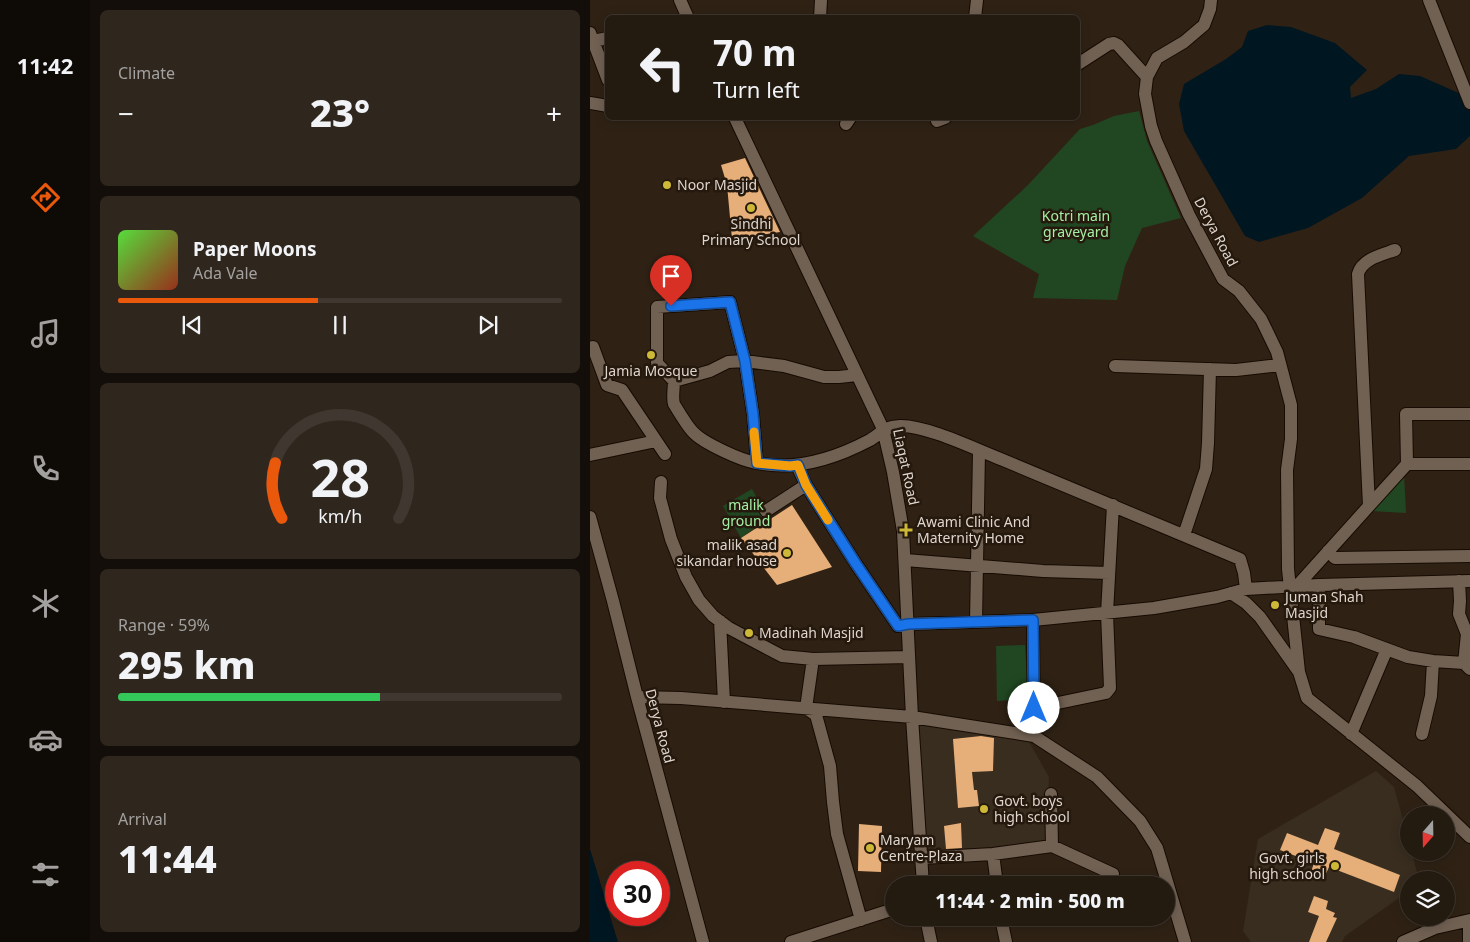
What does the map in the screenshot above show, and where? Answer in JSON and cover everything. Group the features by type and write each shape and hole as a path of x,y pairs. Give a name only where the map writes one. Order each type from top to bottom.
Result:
{"street":[{"path":"680,0 685,15"},
{"path":"820,15 821,0"},
{"path":"975,15 977,0"},
{"path":"1080,63 1109,44 1114,43 1147,77 1157,58 1184,42 1204,25 1211,0"},
{"path":"1429,0 1470,104"},
{"path":"605,38 592,37 605,72"},
{"name":"Derya Road","path":"1147,77 1145,94 1156,141 1189,215 1223,279 1239,292 1261,319 1277,352 1291,406 1287,470 1288,568 1294,587 1299,672"},
{"path":"590,103 605,106"},
{"name":"Liaqat Road","path":"736,120 883,429 902,523 923,876"},
{"path":"1369,506 1358,274 1360,268 1367,261 1395,250"},
{"path":"757,463 753,414 745,361 730,302 657,307 657,363 674,381 674,403 693,433 722,451 757,463 790,466 808,463 842,452 871,439 883,429 899,426 932,432 1113,505 1240,559 1246,589"},
{"path":"593,347 607,385 622,390 665,454"},
{"path":"674,381 710,370 728,362 745,361 784,366 824,377 857,375"},
{"path":"1115,366 1236,370 1280,365"},
{"path":"1184,535 1206,469 1210,369"},
{"path":"1294,587 1407,464 1406,414 1470,414"},
{"path":"590,455 656,441"},
{"path":"976,622 979,451"},
{"path":"1407,464 1470,464"},
{"path":"798,465 806,485 898,626 908,624 1033,620 1107,613 1154,608 1246,589 1319,585 1465,581 1459,614 1467,634 1467,666 1408,657 1354,636 1319,629 1319,585"},
{"path":"661,482 660,498 665,518 686,577 698,600 713,616 729,628 782,656 812,659 909,657"},
{"path":"766,511 806,485"},
{"path":"1034,708 1106,693 1110,688 1107,613 1113,505"},
{"name":"Derya Road","path":"590,517 703,942"},
{"path":"1328,551 1335,558 1470,556"},
{"path":"905,560 1043,571 1109,573"},
{"path":"1231,593 1246,603 1260,617 1299,672 1307,698 1416,786 1470,837"},
{"path":"1033,620 1034,736"},
{"path":"720,621 724,702"},
{"path":"1351,734 1387,649"},
{"path":"806,708 812,659"},
{"path":"1422,734 1431,696 1433,661"},
{"path":"637,697 681,698 912,717 1034,736 1096,778 1140,821 1157,848 1185,942"},
{"path":"806,708 816,715 826,749 830,766 837,834 861,920"},
{"path":"1051,794 1052,846"},
{"path":"922,858 993,854 1052,846 1114,874"},
{"path":"993,854 996,876"},
{"path":"790,942 885,912"},
{"path":"1403,942 1435,928 1469,921 1469,942"},
{"path":"928,926 931,942"},
{"path":"1002,926 1006,942"}],"shaded area":[{"name":"Govt. boys high school","path":"916,724 1028,740 1049,777 1046,841 924,855"},
{"name":"Govt. girls high school","path":"1376,771 1394,787 1400,809 1400,861 1414,861 1417,871 1400,871 1400,897 1345,936 1342,942 1251,942 1243,931 1258,839"}],"green space":[{"name":"Kotri main graveyard","path":"1139,111 1147,141 1181,218 1142,228 1125,266 1117,300 1033,298 1039,274 973,236 1028,185 1080,129 1114,116"},
{"path":"1404,474 1406,513 1371,511"},
{"name":"malik ground","path":"752,489 768,518 741,538 723,506"},
{"path":"1025,645 1028,699 997,701 996,646"}],"water":[{"path":"1267,25 1291,27 1335,43 1367,70 1350,87 1351,98 1376,89 1399,74 1420,76 1470,98 1470,136 1456,149 1409,156 1362,198 1308,228 1259,242 1245,236 1184,131 1179,104 1184,84 1226,59 1242,47 1248,31"},
{"path":"590,849 605,899 605,926 613,926 618,942 590,942"}],"building":[{"name":"Sindhi Primary School","path":"745,158 780,232 732,239 727,185 721,165"},
{"name":"malik asad sikandar house","path":"792,505 832,567 777,585 741,538"},
{"path":"981,736 994,738 993,771 972,772 974,790 977,790 979,806 958,808 953,739"},
{"path":"961,823 962,848 946,849 944,826"},
{"name":"Maryam Centre-Plaza","path":"859,824 882,826 881,872 858,871"},
{"path":"1325,828 1340,833 1334,849 1400,875 1394,892 1329,867 1324,878 1311,872 1314,863 1280,850 1287,833 1318,845"},
{"path":"1314,896 1328,901 1326,909 1335,913 1333,917 1337,918 1326,942 1309,942 1319,916 1308,912"}],"slow traffic":[{"path":"754,432 757,463 798,465 806,485 828,520"}],"place":[{"name":"Noor Masjid","path":"667,185"},
{"name":"Sindhi Primary School","path":"751,208"},
{"name":"Jamia Mosque","path":"651,355"},
{"name":"Awami Clinic And Maternity Home","path":"906,530"},
{"name":"malik asad sikandar house","path":"787,553"},
{"name":"Juman Shah Masjid","path":"1275,605"},
{"name":"Madinah Masjid","path":"749,633"},
{"name":"Govt. boys high school","path":"984,809"},
{"name":"Maryam Centre-Plaza","path":"870,848"},
{"name":"Govt. girls high school","path":"1335,866"}],"route":[{"path":"671,306 730,302 745,361 753,414 757,463 798,465 806,485 898,626 908,624 1033,620 1034,708"}]}
